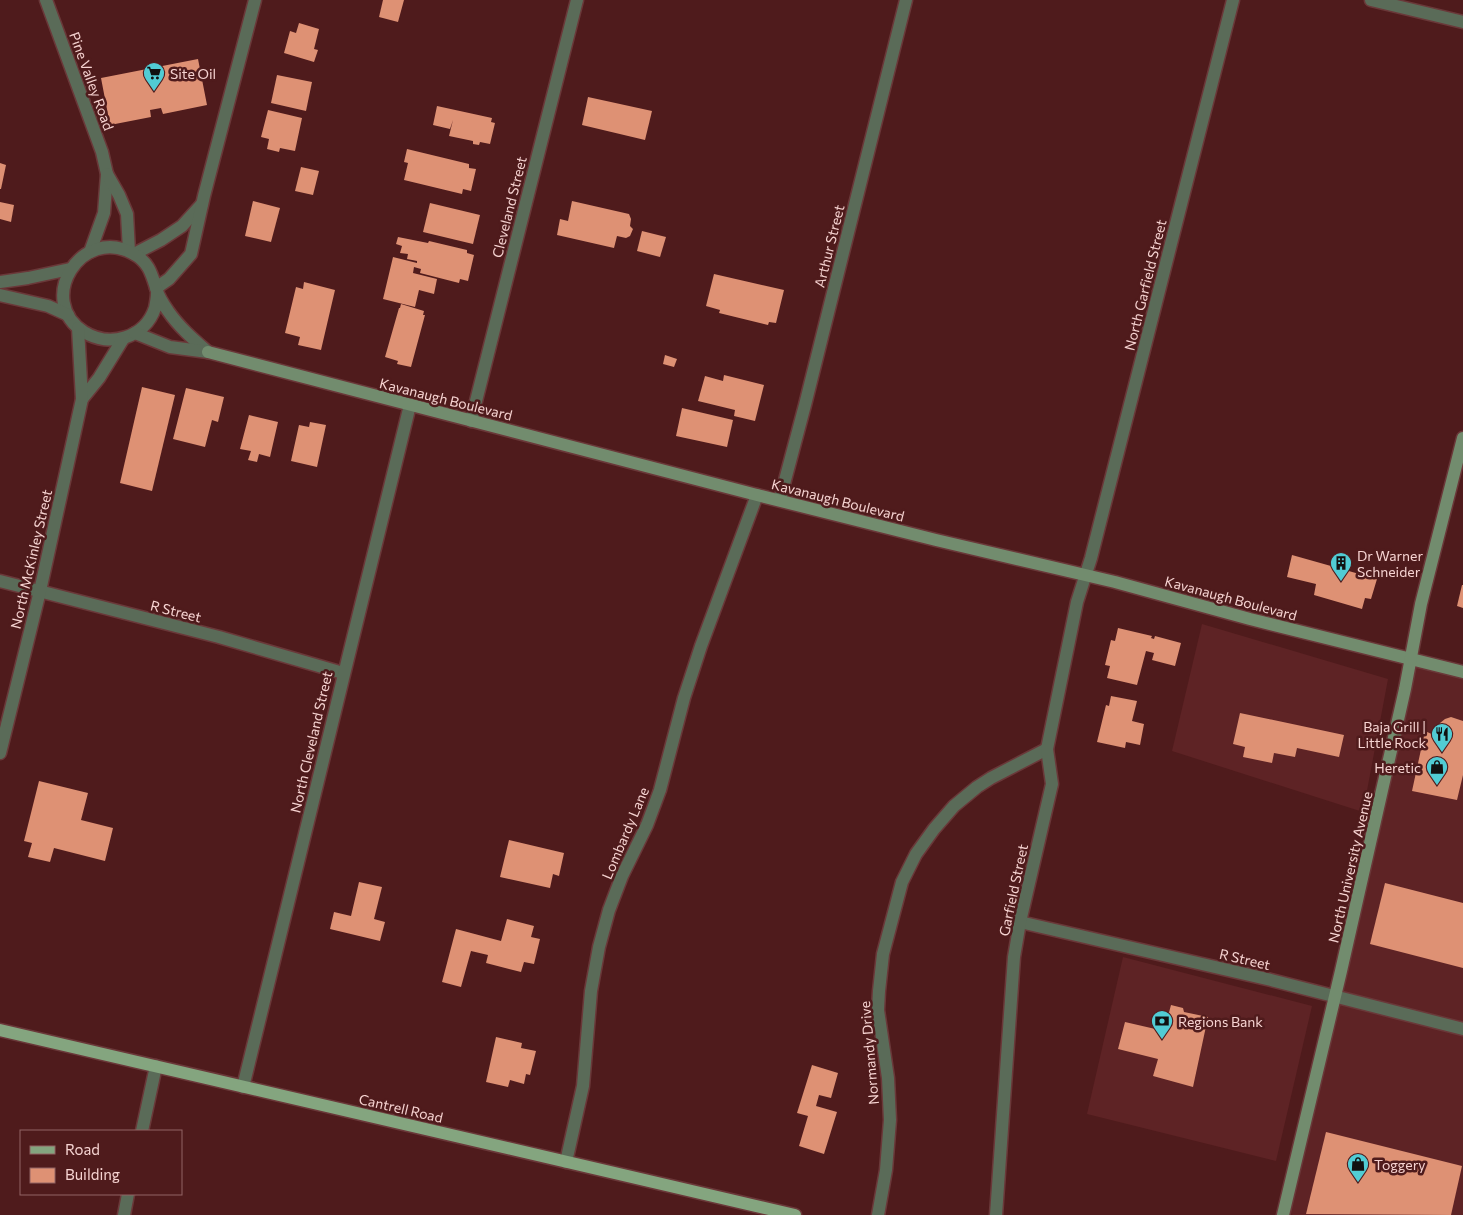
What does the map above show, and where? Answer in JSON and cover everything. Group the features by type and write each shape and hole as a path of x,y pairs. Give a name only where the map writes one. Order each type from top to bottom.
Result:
{"main road":[{"name":"Cantrell Road","path":"0,1030 795,1215"}],"street":[{"name":"Pine Valley Road","path":"46,0 102,152 106,174"},
{"path":"208,352 181,329 157,291 154,278 147,266 132,253 123,249 108,247 90,252 81,257 70,269 64,284 64,300 68,315 78,328 91,336 107,340 122,339 135,333 148,321 155,308 157,291 191,254 202,204 255,0"},
{"name":"Cleveland Street","path":"471,421 577,0"},
{"name":"Arthur Street","path":"780,499 906,0"},
{"name":"North Garfield Street","path":"1086,576 1233,0"},
{"path":"1371,0 1463,22"},
{"path":"90,252 104,212 106,174"},
{"path":"106,174 120,195 127,214 132,253"},
{"path":"132,253 161,240 182,226 202,204"},
{"path":"0,282 70,269"},
{"path":"0,295 48,306 68,315"},
{"path":"78,328 82,399"},
{"path":"135,333 170,347 208,352"},
{"path":"82,399 99,378 122,339"},
{"name":"Kavanaugh Boulevard","path":"208,352 758,495 1115,582 1259,621 1463,672"},
{"name":"North McKinley Street","path":"0,753 40,591 82,399"},
{"name":"North Cleveland Street","path":"242,1087 269,984 343,673 410,405"},
{"name":"North University Avenue","path":"1283,1215 1412,659 1422,604 1458,477 1463,438"},
{"name":"Lombardy Lane","path":"566,1162 583,1086 591,991 599,947 609,910 622,876 647,825 660,790 684,698 758,495"},
{"name":"Garfield Street","path":"996,1215 1014,957 1020,922 1052,784 1047,749 1077,602 1086,576"},
{"name":"R Street","path":"0,581 219,637 343,673"},
{"name":"Normandy Drive","path":"878,1215 886,1170 890,1120 888,1081 878,1010 878,991 882,954 902,882 916,854 954,806 991,778 1047,749"},
{"name":"R Street","path":"1020,922 1264,978 1463,1029"},
{"path":"142,1130 156,1066"},
{"path":"124,1215 128,1195"}],"shaded area":[{"path":"1202,624 1388,679 1363,812 1172,751"},
{"path":"1412,659 1463,672 1463,1215 1293,1215 1283,1212"},
{"path":"1123,957 1312,1006 1276,1161 1087,1114"}],"building":[{"path":"383,0 404,0 398,22 379,17"},
{"path":"299,23 319,29 314,49 318,50 314,62 284,53 290,31 296,33"},
{"name":"Site Oil","path":"198,59 207,105 163,114 161,108 150,110 151,117 110,125 101,78"},
{"path":"277,75 312,82 306,111 271,103"},
{"path":"588,97 652,111 645,140 582,125"},
{"path":"437,106 492,118 491,122 495,123 490,144 480,142 479,145 473,144 473,141 449,136 453,120 450,129 433,125"},
{"path":"268,110 302,118 295,151 280,148 279,152 267,149 269,139 261,137"},
{"path":"407,149 469,164 469,168 476,169 471,191 463,189 462,194 404,180 408,163 404,162"},
{"path":"0,163 6,165 1,189 0,189"},
{"path":"301,167 319,171 313,195 295,191"},
{"path":"253,201 280,208 271,242 245,236"},
{"path":"572,201 629,214 631,219 630,226 633,229 630,236 626,238 617,236 614,248 557,235 560,219 568,221"},
{"path":"0,202 14,205 11,222 0,219"},
{"path":"430,203 480,215 473,244 423,232"},
{"path":"642,231 666,237 660,257 637,251"},
{"path":"398,237 428,243 429,241 467,250 467,253 474,255 468,281 460,279 459,283 420,273 421,269 414,267 413,273 437,279 434,294 419,290 415,307 383,299 393,257 417,263 417,261 407,259 408,254 400,253 402,246 396,244"},
{"path":"714,274 784,290 776,323 769,322 768,325 719,313 720,310 706,306"},
{"path":"304,282 335,290 321,350 298,345 300,337 285,333 296,287 303,289"},
{"path":"401,304 424,311 423,315 425,315 411,367 397,364 398,361 385,357"},
{"path":"665,355 677,359 674,367 663,364"},
{"path":"724,375 764,385 755,421 734,416 735,410 698,401 705,376 723,381"},
{"path":"142,387 175,395 152,491 120,483"},
{"path":"186,388 224,397 218,422 212,420 205,447 173,439"},
{"path":"682,408 733,420 727,447 676,436"},
{"path":"249,415 278,422 270,457 259,454 257,462 248,460 251,451 240,449"},
{"path":"310,422 326,425 317,467 291,461 299,425 309,427"},
{"name":"Dr Warner Schneider","path":"1292,555 1377,579 1371,599 1365,598 1362,609 1314,595 1316,584 1287,577"},
{"path":"1463,585 1463,608 1457,606"},
{"path":"1118,628 1152,636 1151,638 1154,639 1155,636 1181,643 1175,666 1152,660 1154,653 1146,651 1137,685 1107,678 1110,666 1105,665 1111,640 1115,641"},
{"path":"1111,696 1137,701 1132,721 1144,724 1140,745 1126,742 1125,748 1097,742 1106,705 1109,706"},
{"path":"1240,713 1344,735 1339,757 1297,748 1295,757 1274,753 1272,763 1243,757 1245,747 1233,744"},
{"name":"Baja Grill | Little Rock","path":"1451,717 1463,721 1463,775 1457,800 1412,791 1425,731 1436,736 1440,723"},
{"path":"39,781 88,793 81,820 113,828 105,861 54,848 50,862 28,857 32,843 24,841"},
{"path":"509,840 564,853 559,876 553,874 550,888 500,877"},
{"path":"359,882 382,887 374,919 385,922 380,941 330,929 334,912 351,916"},
{"path":"1385,883 1463,903 1463,968 1370,944"},
{"path":"507,919 534,926 531,937 540,939 534,964 524,962 521,972 486,963 488,955 471,951 461,987 442,982 456,929 501,941"},
{"name":"Regions Bank","path":"1171,1005 1183,1008 1184,1012 1208,1017 1193,1087 1153,1076 1158,1059 1118,1049 1125,1022 1164,1031"},
{"path":"496,1037 522,1043 521,1048 536,1051 530,1075 526,1074 524,1084 510,1080 508,1087 486,1082"},
{"path":"812,1065 838,1073 831,1098 819,1095 816,1106 837,1112 824,1154 799,1146 808,1116 797,1113"},
{"name":"Toggery","path":"1326,1132 1462,1166 1451,1215 1306,1214"}],"place":[{"name":"Site Oil","path":"154,92"},
{"name":"Dr Warner Schneider","path":"1341,582"},
{"name":"Baja Grill | Little Rock","path":"1442,753"},
{"name":"Heretic","path":"1437,786"},
{"name":"Regions Bank","path":"1162,1040"},
{"name":"Toggery","path":"1358,1183"}]}
